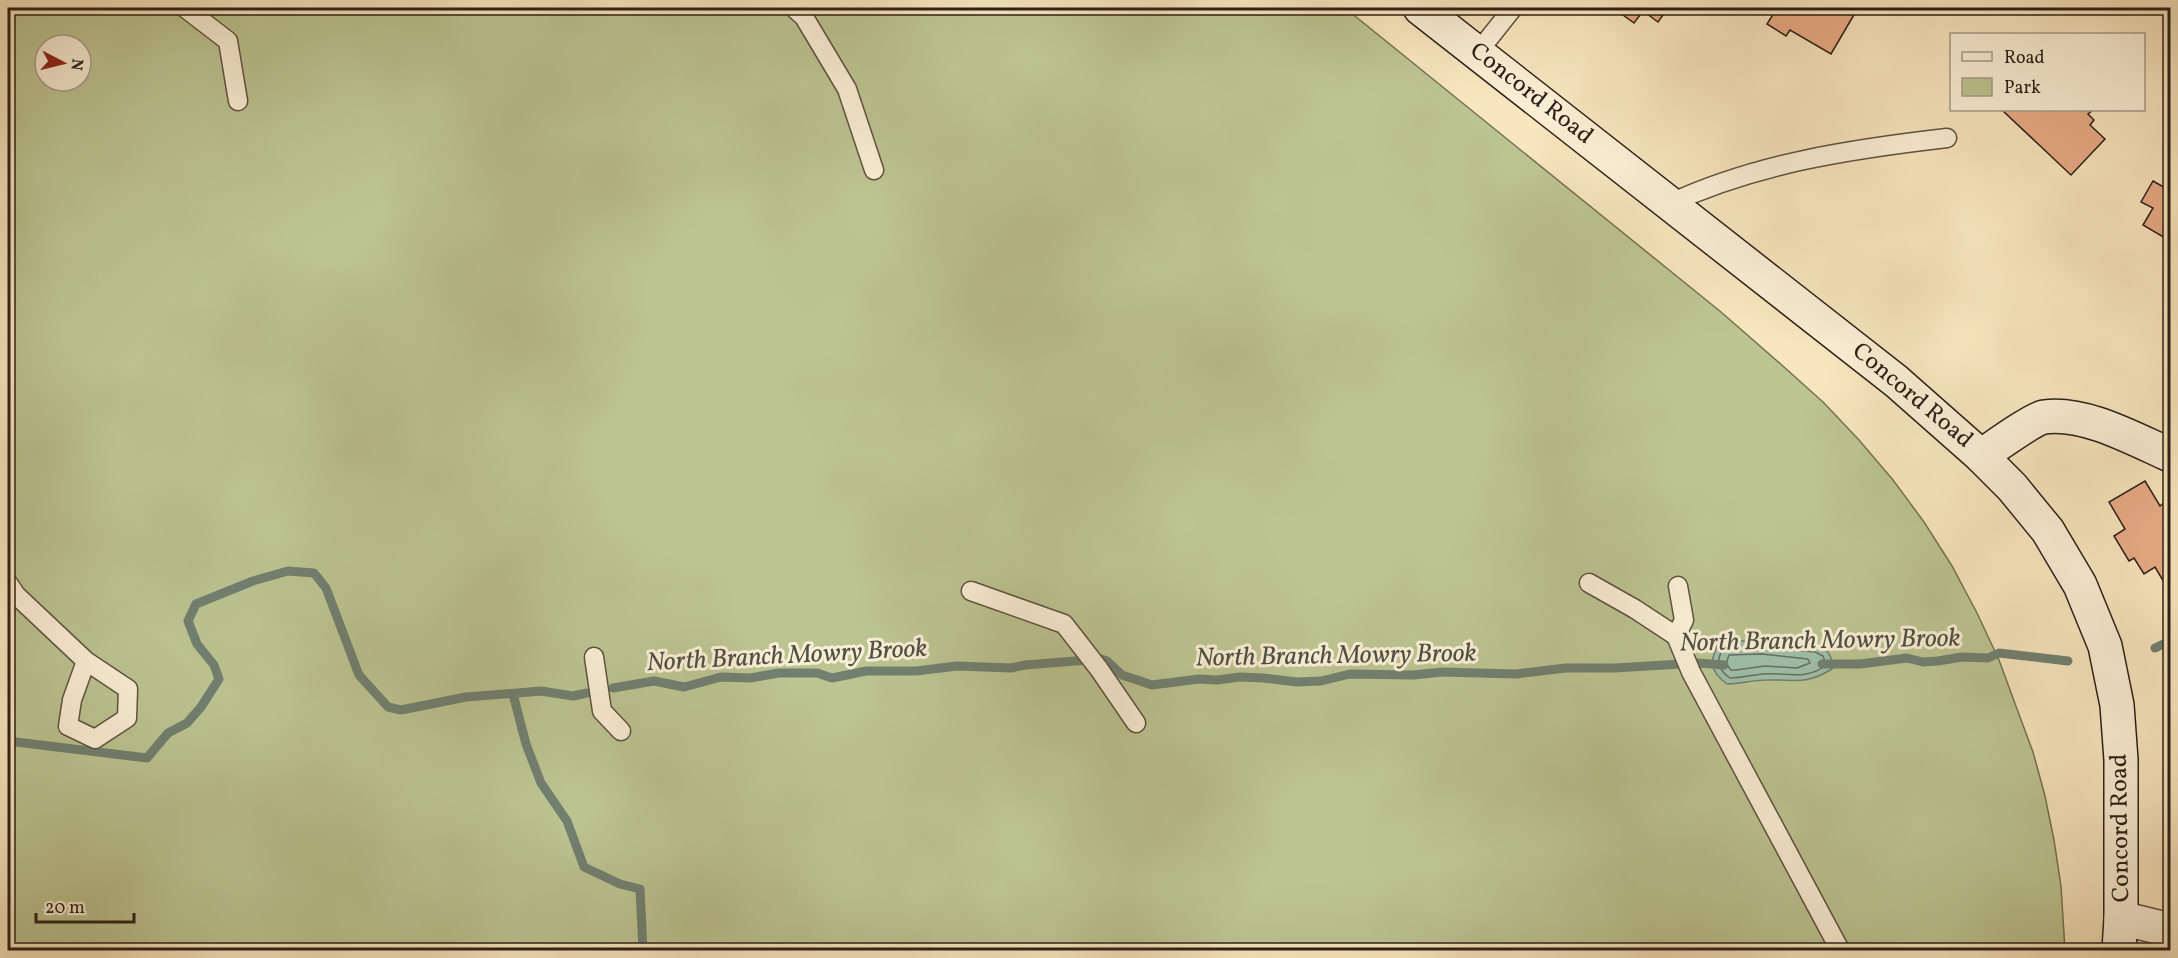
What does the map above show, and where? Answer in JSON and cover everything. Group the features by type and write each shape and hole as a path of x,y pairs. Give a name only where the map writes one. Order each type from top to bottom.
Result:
{"street":[{"name":"Concord Road","path":"1420,8 1852,345 1981,456 2048,531 2080,585 2105,646 2117,705 2121,760 2119,951"},
{"path":"1981,456 2042,417 2075,417 2123,434 2170,455"},
{"path":"2121,918 2170,930"}],"lane":[{"path":"185,8 228,41 238,101"},
{"path":"794,8 804,17 847,89 874,170"},
{"path":"1478,52 1513,8"},
{"path":"1669,204 1708,186 1771,168 1866,147 1947,138"},
{"path":"8,583 16,595 86,661"},
{"path":"1589,583 1678,640 1691,672 1840,951"},
{"path":"1678,586 1684,620 1678,640"},
{"path":"971,591 1064,624 1099,669 1136,723"},
{"path":"594,657 602,711 621,731"}],"green space":[{"path":"8,8 344,8 380,12 387,8 1345,8 1721,312 1823,402 1893,480 1924,522 1952,566 1977,613 1999,660 2033,752 2054,840 2061,886 2065,950 8,950"}],"water":[{"path":"1720,641 1793,643 1820,647 1830,655 1832,669 1806,680 1761,680 1727,684 1714,670 1713,665 1714,654"}],"building":[{"path":"1618,8 1668,8 1658,22 1643,11 1634,23 1616,10"},
{"path":"1777,8 1845,8 1855,13 1831,54 1790,30 1786,36 1767,24"},
{"path":"2003,111 2092,111 2088,114 2094,120 2090,125 2105,139 2071,175"},
{"path":"2153,181 2167,189 2170,183 2170,241 2143,225 2153,208 2141,202"},
{"path":"2145,481 2160,506 2165,502 2170,511 2170,588 2168,589 2155,567 2144,574 2134,558 2129,561 2114,536 2125,529 2109,502"}],"waterway":[{"name":"North Branch Mowry Brook","path":"8,741 147,758 168,733 187,723 201,707 219,679 214,665 197,644 188,621 196,604 253,581 288,571 314,573 326,588 359,675 388,707 401,710 466,697 541,691 573,696 587,693"},
{"name":"North Branch Mowry Brook","path":"2155,648 2170,641"},
{"name":"North Branch Mowry Brook","path":"1822,664 1860,664 1907,658 1923,662 1962,657 1988,658 1999,653 2068,661"},
{"name":"North Branch Mowry Brook","path":"613,688 654,681 684,687 721,677 750,678 779,673 817,673 832,678 866,671 916,671 957,666 1011,668 1101,659 1107,661 1122,675 1152,685 1240,677 1297,682 1321,681 1350,674 1413,675 1442,672 1516,674 1566,668 1615,668 1698,663 1724,665"},
{"path":"513,694 526,744 541,783 567,821 584,867 620,884 640,889 643,950"}]}
